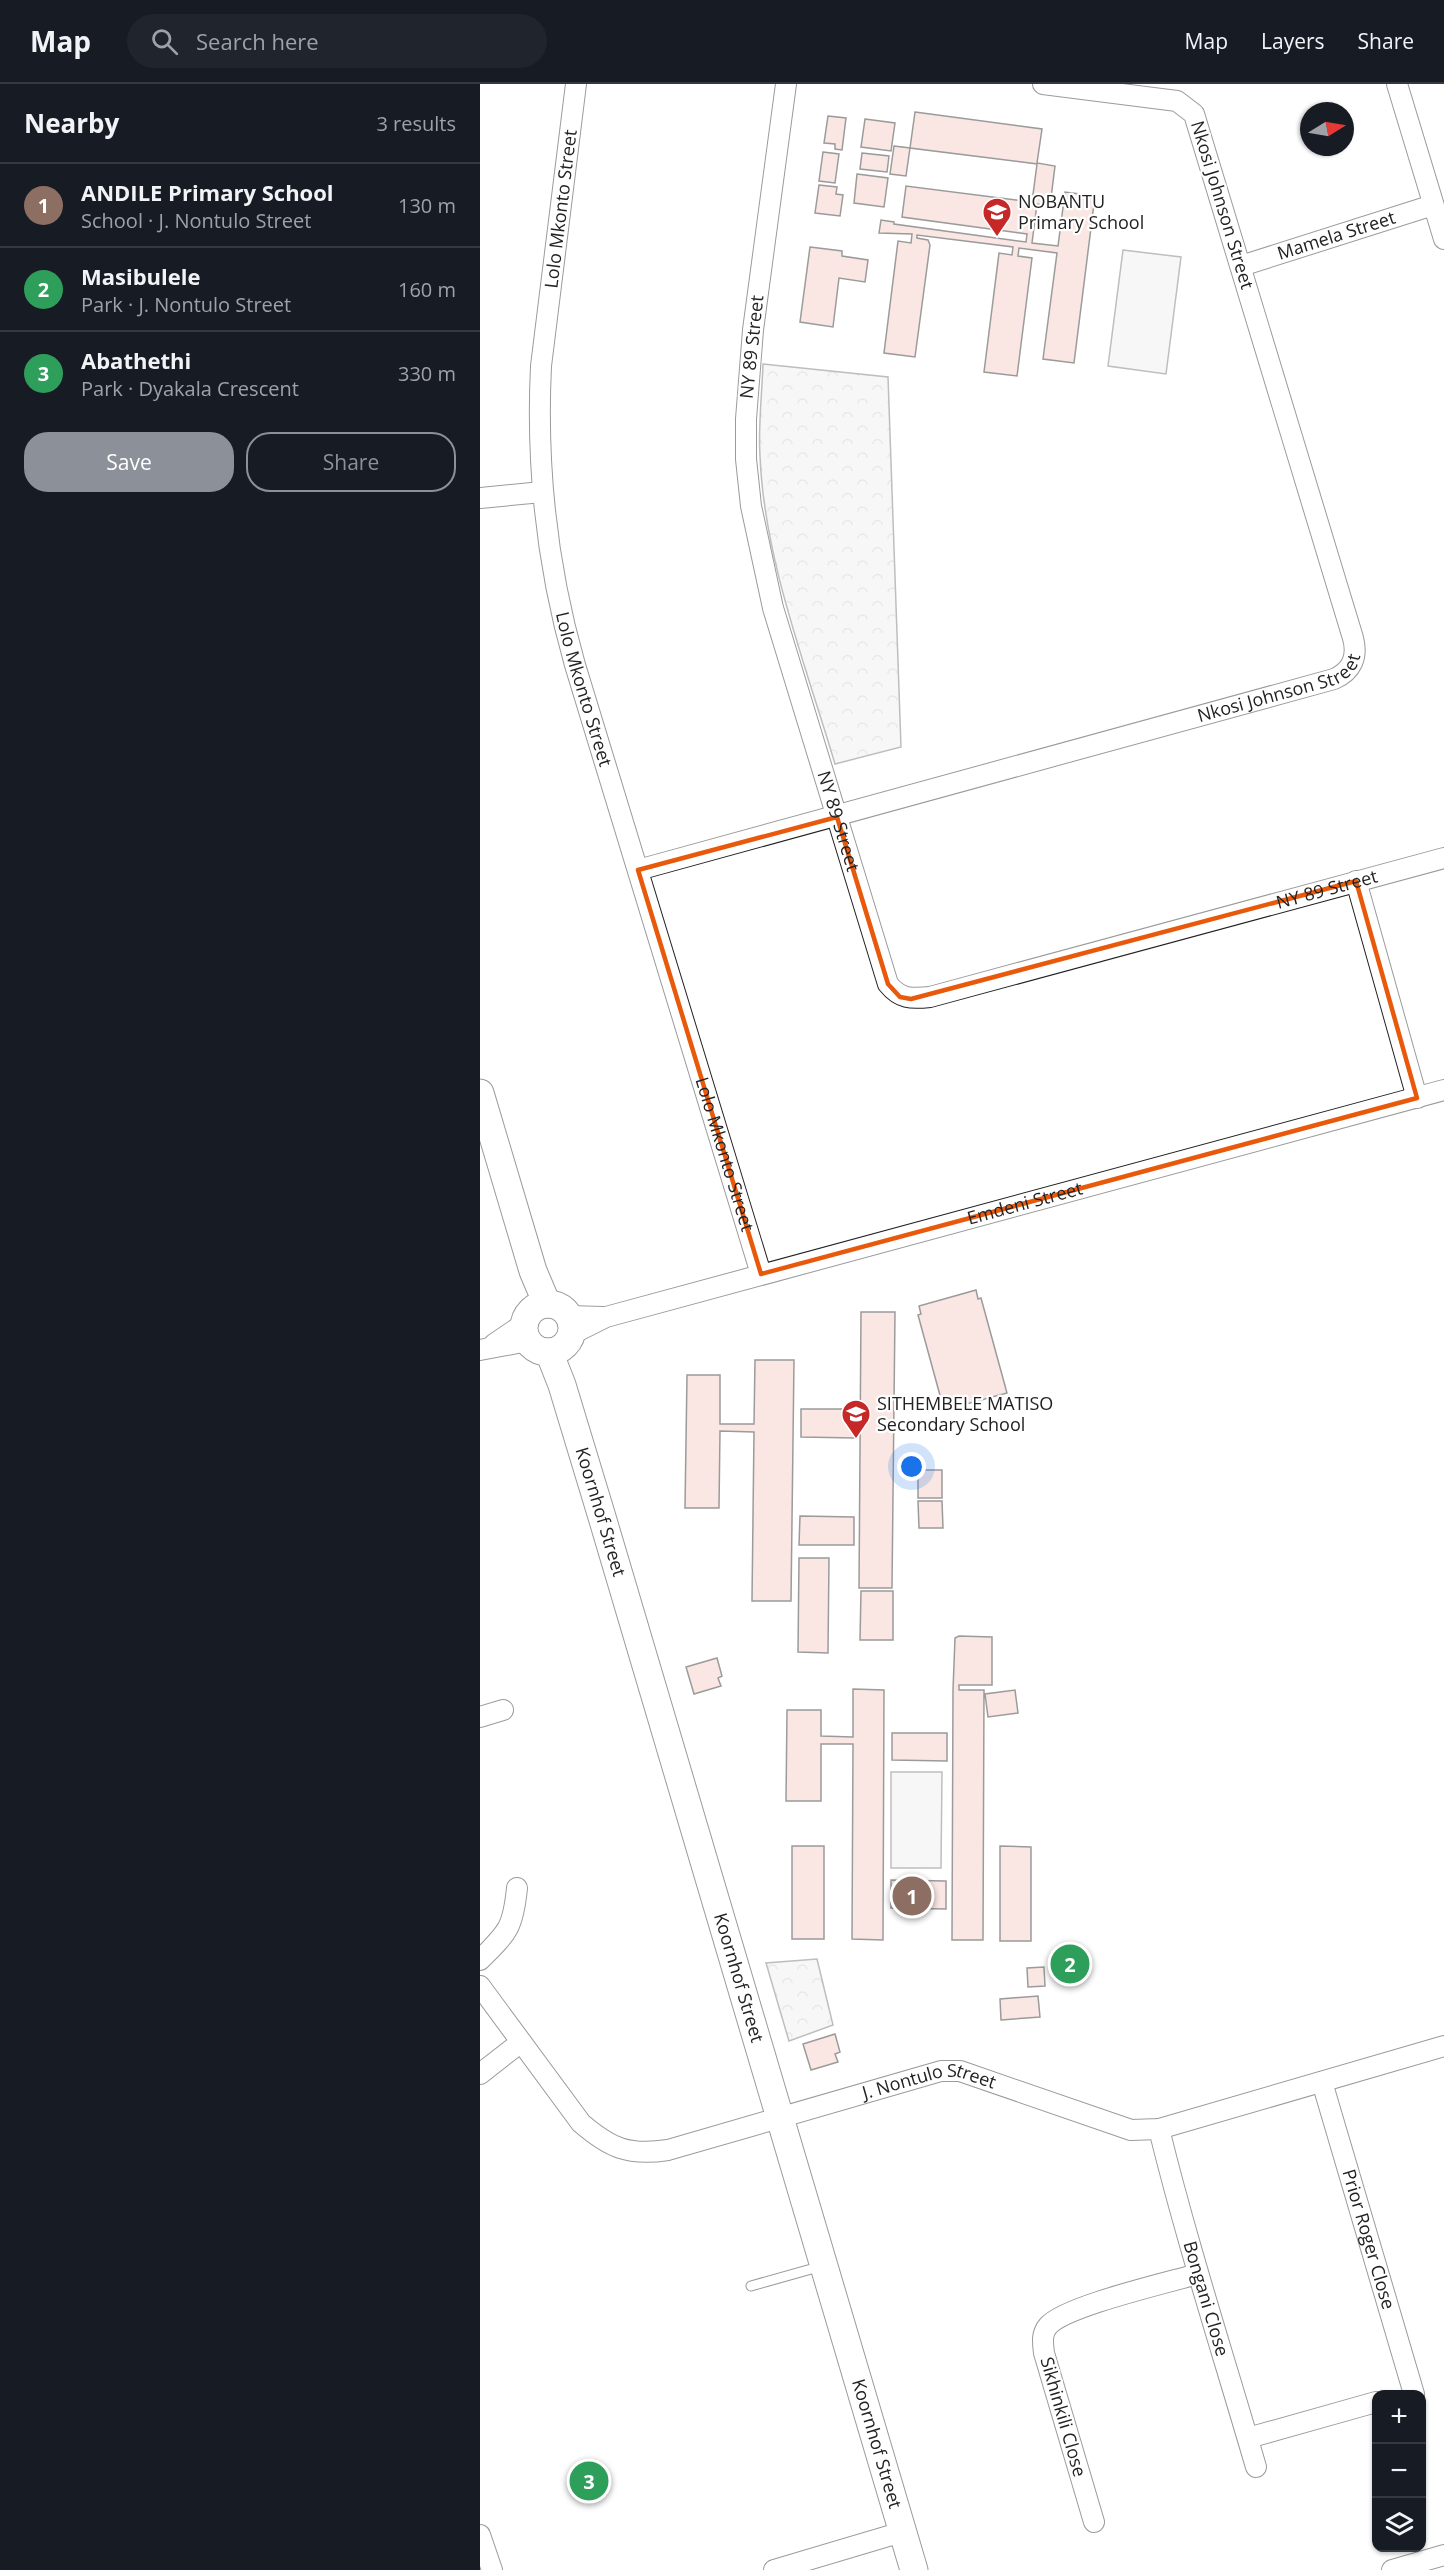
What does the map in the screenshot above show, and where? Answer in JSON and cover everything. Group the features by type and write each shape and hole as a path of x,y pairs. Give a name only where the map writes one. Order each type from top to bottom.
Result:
{"street":[{"name":"Lolo Mkonto Street","path":"576,84 541,366 539,419 542,492 551,563 566,632 761,1274"},
{"name":"NY 89 Street","path":"786,84 753,330 746,419 746,459 751,506 773,608 888,984 900,997 911,999 930,997 1444,858"},
{"name":"Nkosi Johnson Street","path":"639,870 1334,680 1349,669 1355,654 1355,646 1197,121 1190,108 1177,100 1043,84"},
{"path":"1397,84 1444,239"},
{"name":"Mamela Street","path":"1241,266 1433,205"},
{"path":"480,498 542,492"},
{"path":"1356,881 1417,1098"},
{"name":"Emdeni Street","path":"485,1349 548,1328 606,1317 1444,1090"},
{"name":"Koornhof Street","path":"480,1093 533,1271 562,1385 914,2570"},
{"path":"480,1717 503,1710"},
{"path":"480,1960 507,1932 514,1919 517,1888"},
{"name":"J. Nontulo Street","path":"480,1986 581,2123 602,2141 631,2153 668,2150 926,2073 960,2070 1131,2130 1159,2129 1444,2046"},
{"path":"480,2074 521,2042"},
{"name":"Prior Roger Close","path":"1322,2082 1409,2390"},
{"name":"Bongani Close","path":"1159,2129 1197,2274 1256,2467"},
{"name":"Sikhinkili Close","path":"1094,2522 1044,2353 1043,2336 1047,2326 1067,2313 1197,2274"},
{"path":"1248,2439 1372,2403"},
{"path":"774,2570 902,2532"},
{"path":"480,2535 492,2570"},
{"path":"1392,2570 1444,2555"}],"lane":[{"path":"751,2286 824,2266"}],"highlighted area":[{"path":"837,817 888,984 900,997 911,999 1356,881 1417,1098 761,1274 638,870"}],"green space":[{"path":"1123,250 1181,257 1166,374 1108,366"},
{"path":"763,364 888,377 901,747 835,764 788,612 769,534 763,495 760,445"},
{"path":"891,1772 942,1772 941,1868 891,1868"},
{"path":"817,1959 833,2025 789,2041 766,1963"}],"building":[{"path":"915,112 1042,129 1037,163 1055,166 1050,206 1037,204 1032,243 1058,246 1065,192 1095,196 1074,363 1043,359 1057,253 1019,248 1018,256 1032,258 1017,376 984,372 999,253 1012,255 1013,247 917,235 917,238 928,240 930,245 915,357 884,353 898,241 911,243 912,234 879,233 881,220 894,222 894,224 1026,242 1027,234 902,217 906,186 1032,202 1037,164 910,148"},
{"path":"828,116 846,118 842,150 835,149 835,144 824,143"},
{"path":"865,119 895,123 891,151 861,147"},
{"path":"894,146 910,148 906,176 890,174"},
{"path":"823,152 839,154 835,183 819,181"},
{"path":"862,153 889,156 887,172 860,169"},
{"path":"857,174 888,178 884,207 854,203"},
{"path":"819,185 837,187 836,194 843,195 840,216 815,213"},
{"path":"810,247 842,251 842,256 868,260 865,282 839,278 833,327 800,322"},
{"path":"976,1290 978,1299 981,1298 1007,1393 944,1410 918,1315 921,1314 919,1306"},
{"path":"861,1312 895,1312 892,1588 859,1588"},
{"path":"755,1360 794,1360 791,1601 752,1601 754,1432 720,1431 719,1508 685,1508 687,1375 720,1375 720,1424 754,1424"},
{"path":"801,1409 855,1409 855,1438 801,1437"},
{"path":"918,1470 942,1470 942,1498 918,1498"},
{"path":"918,1501 942,1501 943,1528 919,1528"},
{"path":"800,1516 854,1517 854,1545 799,1545"},
{"path":"799,1558 829,1558 828,1653 798,1652"},
{"path":"861,1591 893,1591 893,1640 860,1640"},
{"path":"959,1636 992,1637 992,1685 959,1685 959,1690 984,1690 983,1940 952,1940 953,1690 955,1638"},
{"path":"717,1658 722,1676 718,1678 721,1686 694,1694 686,1667"},
{"path":"853,1689 884,1690 883,1940 852,1939 853,1744 821,1744 821,1801 786,1801 787,1710 821,1710 821,1736 853,1737"},
{"path":"1015,1690 1018,1713 988,1717 985,1694"},
{"path":"892,1733 947,1733 947,1761 892,1760"},
{"path":"792,1846 824,1846 824,1939 792,1939"},
{"path":"1000,1846 1031,1847 1031,1941 1000,1941"},
{"path":"891,1880 946,1881 946,1909 891,1908"},
{"path":"1044,1967 1045,1986 1028,1987 1027,1968"},
{"path":"1038,1996 1040,2017 1001,2020 1000,1999"},
{"path":"835,2034 840,2052 835,2054 838,2062 811,2070 803,2044"}],"place":[{"name":"NOBANTU Primary School","path":"997,238"},
{"name":"SITHEMBELE MATISO Secondary School","path":"856,1440"},
{"name":"ANDILE Primary School","path":"912,1896"},
{"name":"Masibulele","path":"1070,1964"},
{"name":"Abathethi","path":"589,2481"}]}
